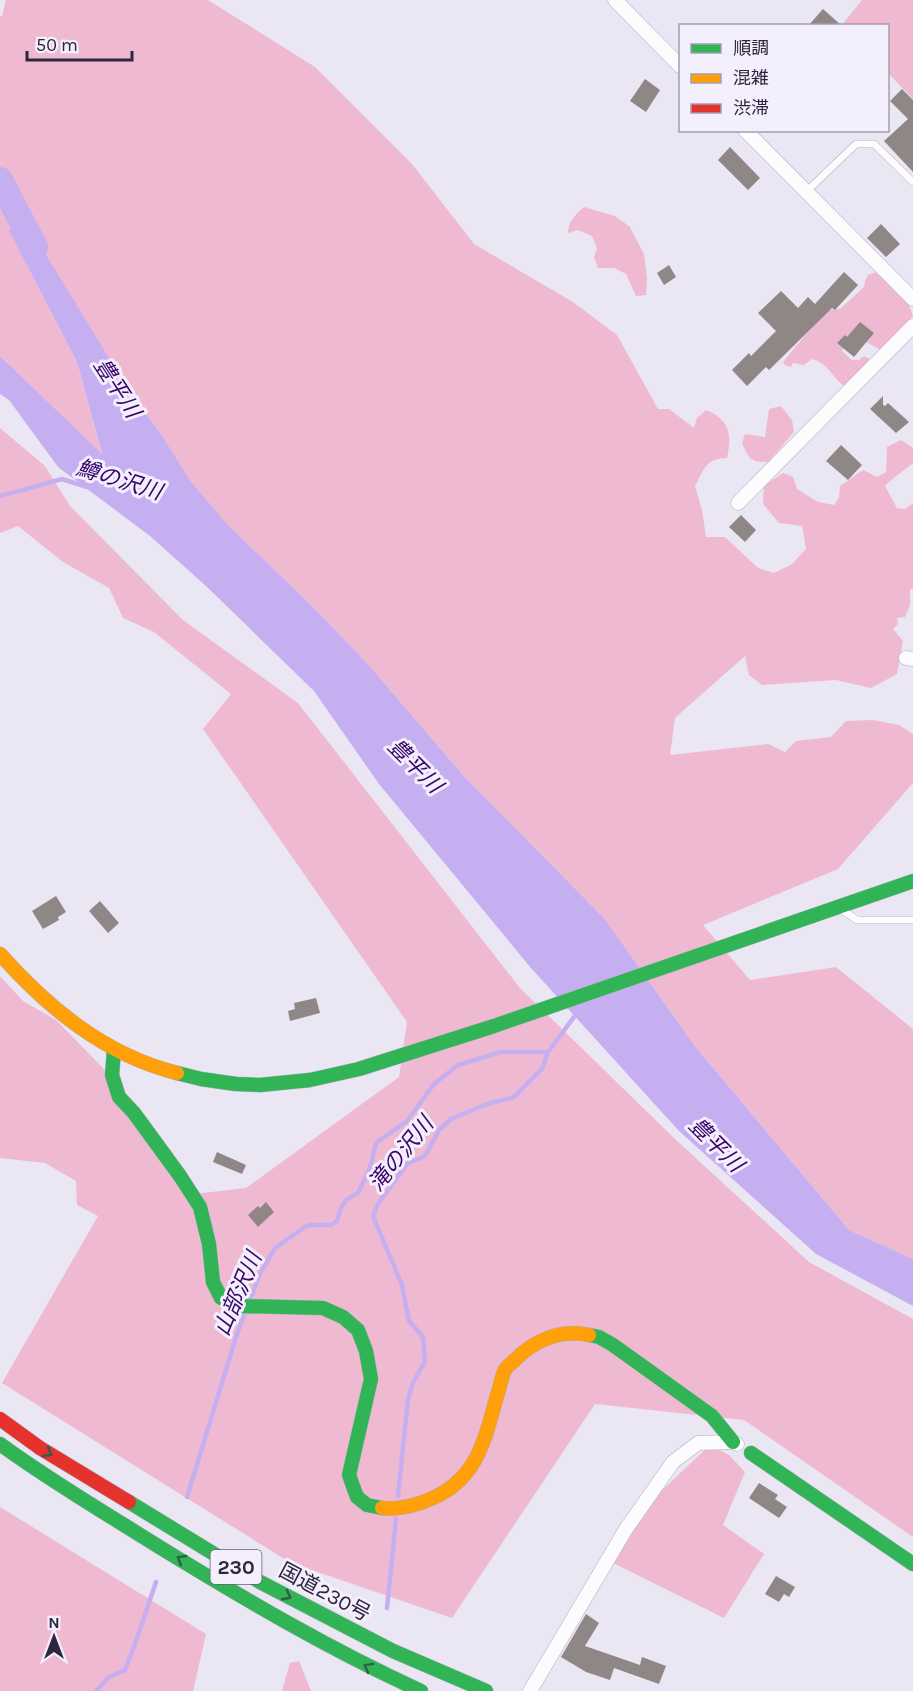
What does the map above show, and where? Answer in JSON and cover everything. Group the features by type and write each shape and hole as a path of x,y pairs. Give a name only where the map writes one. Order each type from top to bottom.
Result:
{"main road":[{"path":"0,954 16,974 66,1020 114,1050 183,1076 239,1085 265,1085 340,1073 389,1060 913,881"},
{"path":"114,1050 112,1075 119,1097 146,1129 200,1207 209,1244 213,1282 221,1298 245,1306 323,1308 343,1317 358,1330 366,1351 371,1379 349,1475 357,1497 367,1505 385,1509 416,1506 440,1495 459,1482 481,1451 505,1370 520,1353 534,1343 556,1335 580,1333 599,1337 613,1345 712,1416 733,1442"},
{"name":"国道230号","path":"0,1419 40,1448 260,1582 393,1651 486,1691"},
{"name":"国道230号","path":"0,1444 38,1472 246,1599 378,1672 421,1691"},
{"path":"751,1453 913,1564"}],"street":[{"path":"615,0 679,64"},
{"path":"747,132 913,299"},
{"path":"738,503 913,326"},
{"path":"530,1691 626,1529 673,1462 698,1443 733,1442 751,1453"}],"lane":[{"path":"806,192 856,144 874,144 913,182"},
{"path":"837,906 857,920 913,920"}],"shaded area":[{"path":"6,0 208,0 315,67 412,164 474,244 573,302 617,335 658,409 669,409 694,428 697,418 706,410 725,423 729,435 727,458 710,463 695,486 706,537 725,537 758,568 774,573 792,564 806,549 802,526 779,523 763,504 764,486 783,473 793,477 797,489 818,502 834,505 839,498 840,486 863,470 877,477 886,472 887,447 901,440 913,448 913,463 885,486 897,508 905,509 913,503 913,589 910,589 910,605 905,617 897,618 898,624 893,629 903,641 897,674 871,688 836,680 762,685 749,675 745,656 675,718 670,755 768,744 785,752 796,741 831,737 846,721 873,720 899,725 913,734 913,783 838,869 703,925 750,980 836,967 913,1029 913,1259 849,1230 694,1045 605,919 463,775 366,662 228,525 190,482 163,437 125,384 9,231 77,362 102,455 0,356 0,16 2,16"},
{"path":"862,0 913,0 913,99 889,74 889,24 843,24"},
{"path":"584,207 615,216 630,227 644,254 647,278 646,295 636,296 626,274 614,268 598,268 594,257 597,248 592,236 578,230 568,233 571,221"},
{"path":"876,272 893,286 908,304 913,316 899,330 896,340 879,349 857,337 853,338 842,351 852,360 859,360 864,356 871,360 846,387 818,361 812,359 804,365 793,363 791,367 785,365 783,362 826,310 840,309 864,287 868,275"},
{"path":"781,406 792,420 794,432 768,462 753,460 748,456 742,443 745,434 765,437 769,409"},
{"path":"0,428 45,466 70,506 183,620 298,703 520,988 675,1139 809,1262 913,1319 913,1537 744,1420 595,1404 452,1618 291,1563 2,1383 98,1216 77,1205 76,1181 45,1163 0,1158 0,976 23,1001 56,1020 103,1068 185,1195 246,1188 399,1077 407,1022 203,729 231,694 154,632 123,618 109,588 63,562 18,526 0,533"},
{"path":"710,1445 729,1455 745,1472 723,1525 764,1554 724,1618 611,1562 641,1510"},
{"path":"0,1507 206,1634 193,1691 0,1691"},
{"path":"299,1661 311,1691 282,1691 290,1663"}],"water":[{"path":"21,214 125,384 163,437 191,482 228,525 366,662 463,775 605,919 694,1045 849,1230 913,1259 913,1306 816,1254 679,1131 531,968 379,784 314,691 206,586 150,536 58,467 9,400 0,394 0,356 102,454 77,362 9,231"}],"building":[{"path":"823,9 840,24 810,24"},
{"path":"645,79 660,90 646,112 630,101"},
{"path":"902,89 913,100 913,172 884,141 908,119 890,101"},
{"path":"730,147 760,178 748,190 718,160"},
{"path":"881,224 900,244 886,257 867,238"},
{"path":"669,265 676,277 664,285 657,273"},
{"path":"844,272 858,285 835,310 832,308 769,370 766,367 747,386 732,370 749,353 751,356 776,331 758,313 781,291 798,308 808,297 815,304"},
{"path":"860,322 874,333 854,357 837,343 845,335 847,337"},
{"path":"883,396 883,405 888,403 909,422 896,433 870,409"},
{"path":"841,445 862,465 848,480 826,461"},
{"path":"741,515 756,530 745,542 729,527"},
{"path":"56,896 66,912 58,917 59,920 43,929 32,911"},
{"path":"100,901 119,923 108,933 89,911"},
{"path":"316,998 320,1013 290,1021 288,1011 295,1009 294,1003"},
{"path":"217,1152 246,1165 242,1174 213,1162"},
{"path":"266,1202 274,1212 258,1227 248,1215"},
{"path":"759,1483 778,1495 775,1499 787,1507 779,1518 749,1498"},
{"path":"776,1576 795,1587 789,1597 784,1594 779,1602 765,1594"},
{"path":"586,1614 599,1623 585,1646 640,1665 642,1657 666,1666 659,1684 614,1668 610,1680 586,1672 561,1657"}],"waterway":[{"name":"豊平川","path":"0,180 35,247"},
{"name":"鱒の沢川","path":"0,496 62,479 87,487"},
{"name":"滝の沢川","path":"398,1496 408,1399 413,1383 425,1361 423,1337 409,1321 402,1285 373,1216 378,1204 407,1164 425,1156 439,1130 451,1119 487,1104 514,1097 542,1069 548,1052 577,1013"},
{"name":"山部沢川","path":"250,1300 260,1274 275,1248 308,1225 331,1225 337,1221 346,1200 358,1193 370,1168 376,1143 407,1121 434,1084 458,1065 501,1052 548,1052"},
{"name":"山部沢川","path":"187,1497 246,1310"},
{"name":"滝の沢川","path":"387,1608 396,1519"},
{"name":"山部沢川","path":"96,1691 109,1677 125,1670 156,1582"}],"traffic: fast":[{"path":"177,1073 201,1079 260,1085 310,1080 359,1069 494,1026 913,881"},
{"path":"114,1050 112,1075 119,1097 134,1113 200,1207 209,1244 213,1282 221,1298 240,1306 323,1308 343,1317 358,1330 366,1351 371,1379 349,1475 357,1497 367,1505 382,1508"},
{"path":"589,1335 599,1337 613,1345 712,1416 733,1442"},
{"path":"0,1444 80,1498 225,1587 289,1624 421,1691"},
{"path":"751,1453 913,1564"},
{"path":"129,1502 260,1582 393,1651 486,1691"}],"traffic: slow":[{"path":"0,954 58,1011 102,1042 151,1065 177,1073"},
{"path":"382,1508 403,1508 422,1502 450,1489 461,1479 478,1455 504,1373 522,1353 539,1342 558,1335 589,1335"}],"traffic: jam":[{"path":"0,1419 40,1448 129,1502"}]}
